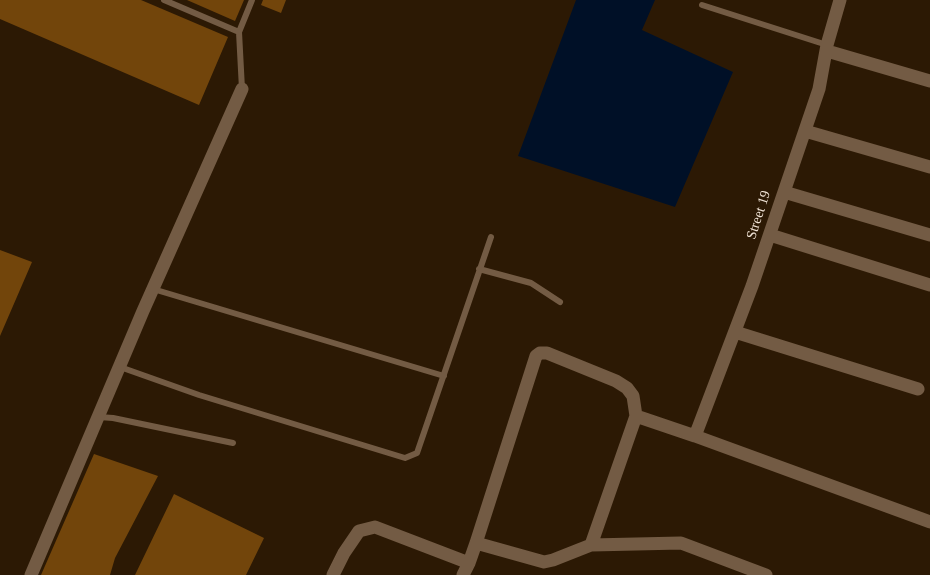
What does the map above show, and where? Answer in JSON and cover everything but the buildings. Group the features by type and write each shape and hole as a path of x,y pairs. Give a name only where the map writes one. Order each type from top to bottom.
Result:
{"street":[{"name":"Street 19","path":"695,436 736,332 820,89 827,48 840,0"},
{"path":"827,48 930,81"},
{"path":"31,575 153,289 242,89"},
{"path":"805,131 930,167"},
{"path":"784,192 930,235"},
{"path":"770,235 930,284"},
{"path":"736,332 918,389"},
{"path":"463,575 476,543 536,356 540,353 547,353 616,381 627,388 633,396 636,416 591,545"},
{"path":"636,416 930,522"},
{"path":"333,575 344,553 359,531 375,526 469,563"},
{"path":"476,543 544,562 591,545 681,543 766,575"}],"lane":[{"path":"164,0 239,32"},
{"path":"242,89 239,32 252,0"},
{"path":"702,5 827,48"},
{"path":"120,367 199,395 405,458 417,453 491,237"},
{"path":"479,269 531,283 560,302"},
{"path":"153,289 444,376"},
{"path":"99,418 113,418 233,443"}],"water":[{"path":"576,0 655,0 642,30 733,72 675,207 518,156"}]}
